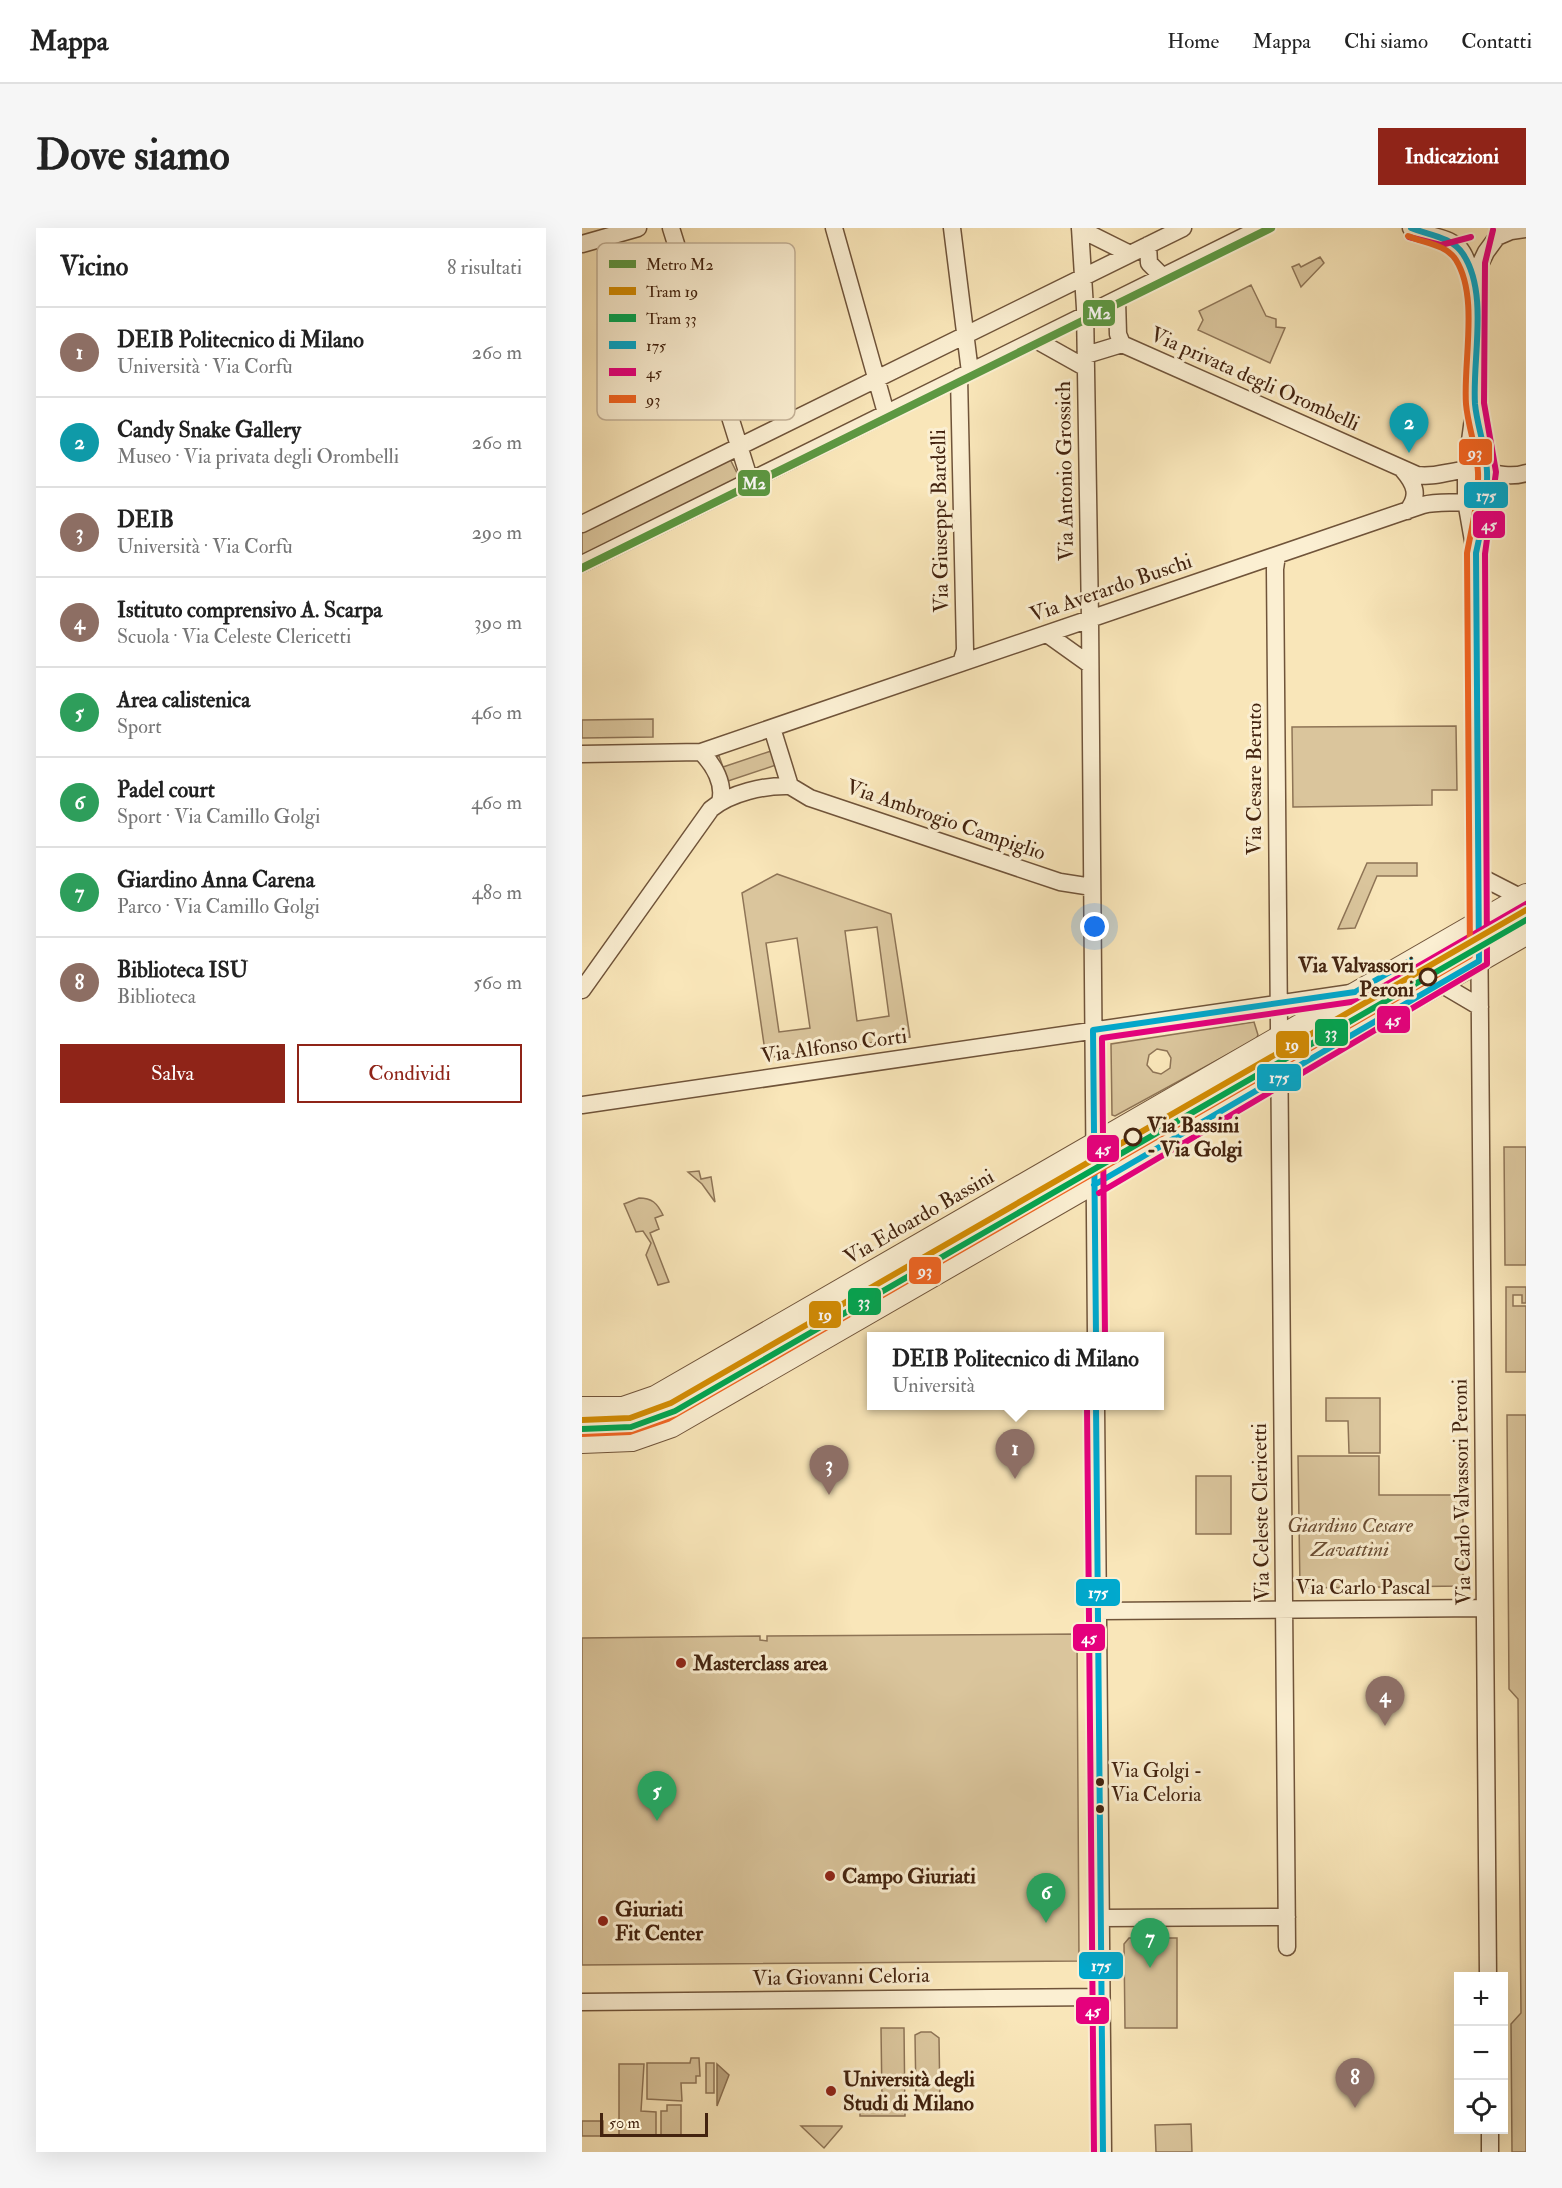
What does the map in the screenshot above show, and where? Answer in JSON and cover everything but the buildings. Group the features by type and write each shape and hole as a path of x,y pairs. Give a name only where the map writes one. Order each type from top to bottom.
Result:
{"street":[{"path":"582,244 638,228"},
{"path":"671,228 676,243"},
{"path":"834,228 886,413"},
{"name":"Via Giuseppe Bardelli","path":"952,228 965,334 965,650 961,663"},
{"path":"1080,228 1130,254"},
{"name":"Via Antonio Grossich","path":"1080,228 1086,361 1093,1030"},
{"path":"795,418 1183,228"},
{"path":"582,564 1261,228"},
{"name":"Via Carlo Valvassori Peroni","path":"1411,228 1440,236 1455,244 1465,256 1475,283 1475,404 1466,470 1466,501 1470,532 1476,553"},
{"path":"1475,283 1486,252 1497,237 1511,231 1526,229"},
{"path":"1148,245 1149,263 1162,276"},
{"path":"1036,340 1086,361 1122,344 1118,334 1117,300"},
{"name":"Via privata degli Orombelli","path":"1122,344 1403,470 1425,476 1466,470"},
{"name":"Via Carlo Valvassori Peroni","path":"1475,404 1487,472 1476,553 1488,1972"},
{"path":"731,420 750,481"},
{"path":"582,525 791,420"},
{"path":"1403,470 1412,480 1415,489 1413,504 1407,511"},
{"path":"1466,470 1508,476 1526,473"},
{"path":"1466,501 1485,497"},
{"name":"Via Averardo Buschi","path":"582,754 701,753 1433,502 1466,501"},
{"name":"Via Cesare Beruto","path":"1277,555 1275,569 1279,1004"},
{"path":"1047,633 1089,664"},
{"path":"582,990 706,815 720,802 771,786 790,786 772,728"},
{"path":"701,753 710,762 721,785 720,802"},
{"name":"Via Ambrogio Campiglio","path":"790,786 810,798 1049,879 1092,887"},
{"name":"Via Edoardo Bassini","path":"1479,876 1523,896"},
{"name":"Via Edoardo Bassini","path":"582,1407 638,1404 768,1332 1523,896"},
{"path":"582,1443 617,1442 647,1437 672,1427 1526,935"},
{"path":"1441,984 1480,1007"},
{"name":"Via Edoardo Bassini","path":"1093,1030 1355,992"},
{"path":"1279,1004 1279,1077"},
{"path":"1093,1030 1096,1332"},
{"name":"Via Alfonso Corti","path":"582,1105 1093,1030"},
{"name":"Via Celeste Clericetti","path":"1279,1077 1287,1947"},
{"path":"768,1332 783,1364"},
{"path":"638,1404 647,1437"},
{"path":"1096,1410 1103,2152"},
{"name":"Via Carlo Pascal","path":"1098,1611 1485,1608"},
{"path":"1101,1918 1287,1917"},
{"name":"Via Giovanni Celoria","path":"582,2002 1101,1997"},
{"path":"1490,2134 1490,2152"}],"green space":[{"path":"1320,257 1324,263 1301,287 1292,267 1299,264 1301,267"},
{"path":"1251,285 1266,316 1276,319 1276,327 1285,328 1270,363 1198,330 1203,320 1199,311"},
{"path":"730,459 740,479 582,557 582,533"},
{"path":"653,719 653,737 582,738 582,720"},
{"path":"1456,726 1457,790 1432,790 1432,805 1293,807 1292,727"},
{"path":"771,751 776,765 728,781 730,793 715,757 719,756 723,767"},
{"path":"1367,863 1417,863 1417,876 1377,876 1355,928 1338,929"},
{"path":"777,874 891,914 910,1037 766,1058 742,893","holes":["877,927 889,1016 857,1021 845,931","797,938 810,1028 779,1032 766,943"]},
{"path":"1254,1022 1258,1035 1256,1039 1115,1116 1112,1115 1111,1044","holes":["1157,1049 1167,1051 1171,1058 1170,1068 1161,1074 1153,1072 1147,1065 1149,1055"]},
{"path":"1504,1147 1526,1147 1526,1265 1505,1265"},
{"path":"699,1171 701,1179 711,1177 715,1202 702,1184 688,1172"},
{"path":"639,1198 654,1202 663,1215 655,1218 659,1229 650,1233 669,1282 658,1285 646,1255 651,1243 643,1231 636,1232 624,1204"},
{"path":"1506,1287 1526,1287 1526,1303 1522,1303 1522,1295 1513,1295 1513,1306 1526,1306 1526,1372 1506,1372"},
{"path":"1326,1398 1380,1398 1380,1453 1349,1453 1348,1421 1326,1421"},
{"path":"582,1412 623,1417 623,1429 619,1433 582,1433"},
{"path":"1507,1415 1526,1415 1526,2152 1512,2152 1511,2024 1521,2013 1518,1699 1509,1689"},
{"name":"Giardino Cesare Zavattini","path":"1298,1456 1379,1456 1379,1495 1463,1495 1463,1586 1300,1588"},
{"path":"1196,1476 1231,1476 1231,1534 1196,1534"},
{"name":"Campo Giuriati","path":"1077,1634 1079,1961 582,1965 582,1638 760,1636 760,1640 767,1641 767,1636"},
{"path":"1129,1938 1177,1938 1177,2028 1125,2028 1124,1944"},
{"path":"881,2028 904,2028 905,2116 860,2116 860,2102 882,2102"},
{"path":"921,2032 931,2032 939,2038 940,2100 916,2098 915,2035"},
{"path":"691,2058 699,2058 700,2076 696,2076 696,2083 681,2083 682,2101 647,2099 647,2063 690,2063"},
{"path":"706,2063 714,2063 714,2093 706,2093"},
{"path":"619,2064 644,2064 641,2111 656,2112 656,2135 619,2135"},
{"path":"667,2105 681,2105 681,2135 661,2135 661,2111 667,2111"},
{"path":"582,2121 603,2121 603,2136 582,2136"},
{"path":"1191,2124 1192,2152 1156,2152 1155,2125"},
{"path":"801,2126 842,2126 842,2127 824,2148"}],"shaded area":[{"path":"717,2064 729,2075 717,2106"}],"metro line":[{"name":"M2","path":"582,568 1271,228"}],"tram line":[{"name":"19","path":"582,1420 630,1418 671,1403 1526,910"},
{"name":"33","path":"582,1429 631,1427 675,1411 1526,920"}],"transit line":[{"name":"175","path":"1094,1185 1479,961 1476,553 1487,492 1487,471 1475,404 1477,307 1471,270 1458,248 1440,237 1411,228"},
{"name":"45","path":"1099,1193 1487,964 1485,554 1496,472 1484,403 1485,263 1493,230"},
{"name":"93","path":"582,1434 630,1432 668,1419 1470,956 1467,553 1476,502 1478,472 1466,404 1469,330 1467,292 1463,275 1452,255 1440,247 1408,236"},
{"name":"45","path":"1409,237 1441,245 1471,237"},
{"name":"45","path":"1105,1332 1102,1038 1358,1001 1526,904"},
{"name":"175","path":"1096,1332 1093,1030 1355,992 1411,960"},
{"name":"45","path":"1087,1410 1094,2152"},
{"name":"175","path":"1096,1410 1103,2152"}],"place":[{"name":"Candy Snake Gallery","path":"1409,453"},
{"name":"Via Valvassori Peroni","path":"1428,977"},
{"name":"Via Bassini - Via Golgi","path":"1133,1137"},
{"name":"DEIB Politecnico di Milano","path":"1015,1479"},
{"name":"DEIB","path":"829,1495"},
{"name":"Masterclass area","path":"681,1663"},
{"name":"Istituto comprensivo A. Scarpa","path":"1385,1726"},
{"name":"Via Golgi - Via Celoria","path":"1100,1782"},
{"name":"Area calistenica","path":"657,1821"},
{"name":"Campo Giuriati","path":"830,1876"},
{"name":"Giuriati Fit Center","path":"603,1921"},
{"name":"Padel court","path":"1046,1923"},
{"name":"Giardino Anna Carena","path":"1150,1968"},
{"name":"Università degli Studi di Milano","path":"831,2091"},
{"name":"Biblioteca ISU","path":"1355,2108"}]}
